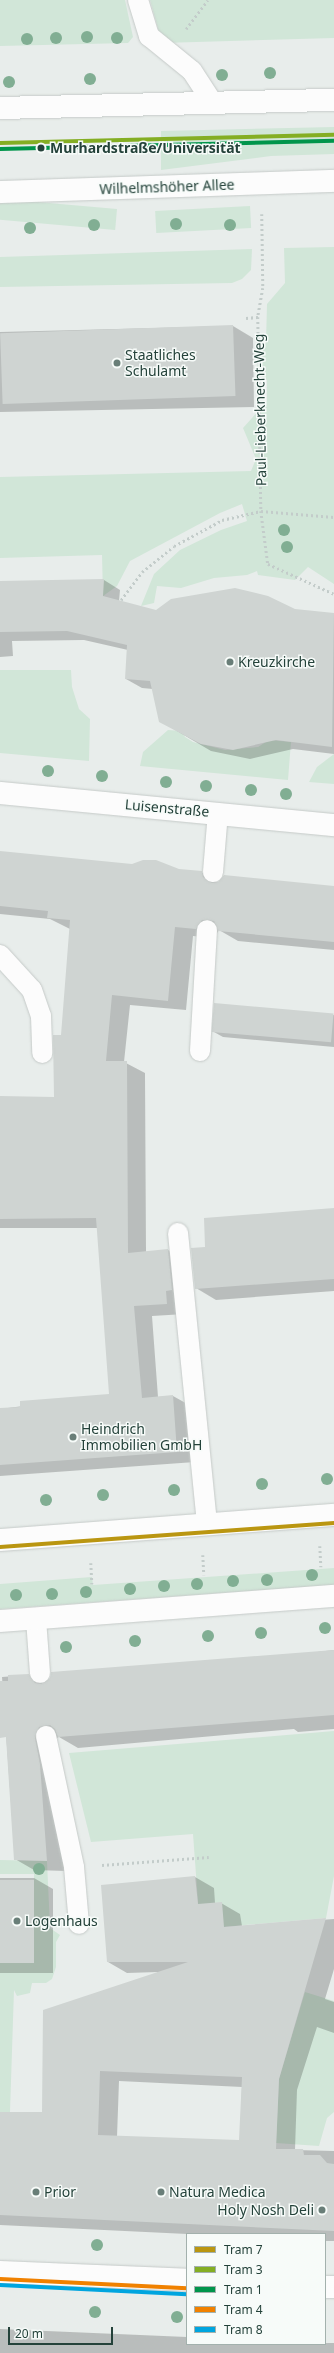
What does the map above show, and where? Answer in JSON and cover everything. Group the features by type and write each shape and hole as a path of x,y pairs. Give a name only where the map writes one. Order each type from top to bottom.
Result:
{"street":[{"path":"0,108 334,100"},
{"name":"Wilhelmshöher Allee","path":"0,192 334,181"},
{"name":"Luisenstraße","path":"0,792 334,825"},
{"path":"0,1540 334,1515"},
{"path":"0,1621 334,1596"},
{"path":"0,2272 186,2280"}],"lane":[{"path":"138,0 149,36 166,52 192,71 212,102"},
{"path":"213,872 218,813"},
{"path":"200,1051 207,930"},
{"path":"0,956 32,990 41,1016 42,1053"},
{"path":"178,1233 208,1525"},
{"path":"36,1618 40,1673"},
{"path":"46,1736 74,1867 79,1924"}],"path":[{"path":"166,52 208,0"},
{"name":"Paul-Lieberknecht-Weg","path":"262,183 263,288 258,317 261,511 268,564 334,594"},
{"path":"246,318 258,317"},
{"path":"121,600 142,572 174,546 222,520 261,511 334,517"},
{"path":"74,1867 209,1857"}],"green space":[{"path":"0,0 125,0 133,37 128,43 0,46"},
{"path":"150,0 334,0 334,38 162,43"},
{"path":"334,127 334,154 271,156 161,170 161,131"},
{"path":"0,199 117,209 115,230 0,220"},
{"path":"250,206 251,228 156,233 155,211"},
{"path":"334,247 334,584 308,567 295,580 258,575 257,571 247,575 214,578 181,588 157,586 154,603 141,606 154,574 180,550 221,530 247,521 242,504 220,513 130,561 117,586 103,596 102,555 0,558 0,477 251,471 256,459 243,428 267,401 267,380 255,372 266,342 267,304 285,283 284,248"},
{"path":"252,249 251,270 242,279 232,283 0,287 0,257"},
{"path":"0,670 71,670 72,687 79,709 90,719 89,761 0,753"},
{"path":"168,730 181,731 185,737 193,742 225,750 258,747 269,740 291,742 288,780 140,766 143,752"},
{"path":"334,754 334,784 309,782 317,767"},
{"path":"334,1568 334,1585 0,1609 0,1584 92,1577 93,1585"},
{"path":"334,1731 334,1876 326,1918 200,1929 193,1834 91,1842 69,1753"},
{"path":"0,1860 47,1861 50,1928 60,1935 56,1942 56,1967 52,1979 46,1983 32,1983 30,1993 17,1996 14,1990 10,2112 0,2112 0,1963 34,1962 34,1874 0,1874"},
{"path":"305,1992 334,2001 334,2112 327,2118 319,2146 276,2143 279,2079"}],"building":[{"name":"Staatliches Schulamt","path":"233,325 235,396 3,404 0,333"},
{"name":"Kreuzkirche","path":"104,579 103,596 156,610 171,599 235,588 268,596 295,609 334,613 332,747 276,740 233,750 201,744 159,722 150,681 125,679 127,645 67,631 0,632 0,581"},
{"path":"0,851 132,864 143,860 156,860 179,869 202,871 203,877 212,883 218,882 224,875 334,886 334,942 218,931 214,921 202,920 196,929 175,927 168,1001 112,995 106,1061 127,1061 128,1253 168,1249 172,1290 166,1291 167,1304 134,1306 142,1398 173,1395 177,1452 0,1465 0,1408 20,1407 20,1401 109,1394 96,1218 0,1219 0,1096 54,1097 53,1035 61,1035 70,920 47,918 48,911 0,906"},
{"path":"214,1003 334,1013 331,1042 211,1032"},
{"path":"334,1208 334,1279 195,1289 191,1248 205,1247 204,1218"},
{"path":"334,1650 334,1715 58,1737 55,1729 50,1725 39,1727 35,1738 40,1764 47,1861 14,1860 6,1737 0,1738 0,1681 8,1681 8,1675 29,1674 35,1683 41,1684 50,1678 51,1672"},
{"path":"195,1876 198,1904 222,1902 224,1927 326,1918 279,2079 276,2149 303,2149 304,2155 320,2155 327,2163 334,2164 334,2231 0,2215 0,2112 42,2112 43,2010 188,1962 107,1962 101,1885","holes":["100,2071 242,2077 239,2140 98,2135"]},
{"name":"Logenhaus","path":"0,1880 34,1880 34,1963 0,1963"}],"tram line":[{"name":"3","path":"0,143 334,135"},
{"name":"1","path":"0,149 334,141"},
{"name":"7","path":"0,1547 334,1523"},
{"name":"4","path":"0,2279 186,2288"},
{"name":"8","path":"0,2285 186,2294"}],"place":[{"name":"Murhardstraße/Universität","path":"41,148"},
{"name":"Staatliches Schulamt","path":"117,363"},
{"name":"Kreuzkirche","path":"230,662"},
{"name":"Heindrich Immobilien GmbH","path":"73,1437"},
{"name":"Logenhaus","path":"17,1921"},
{"name":"Prior","path":"36,2192"},
{"name":"Natura Medica","path":"161,2192"},
{"name":"Holy Nosh Deli","path":"322,2210"}]}
